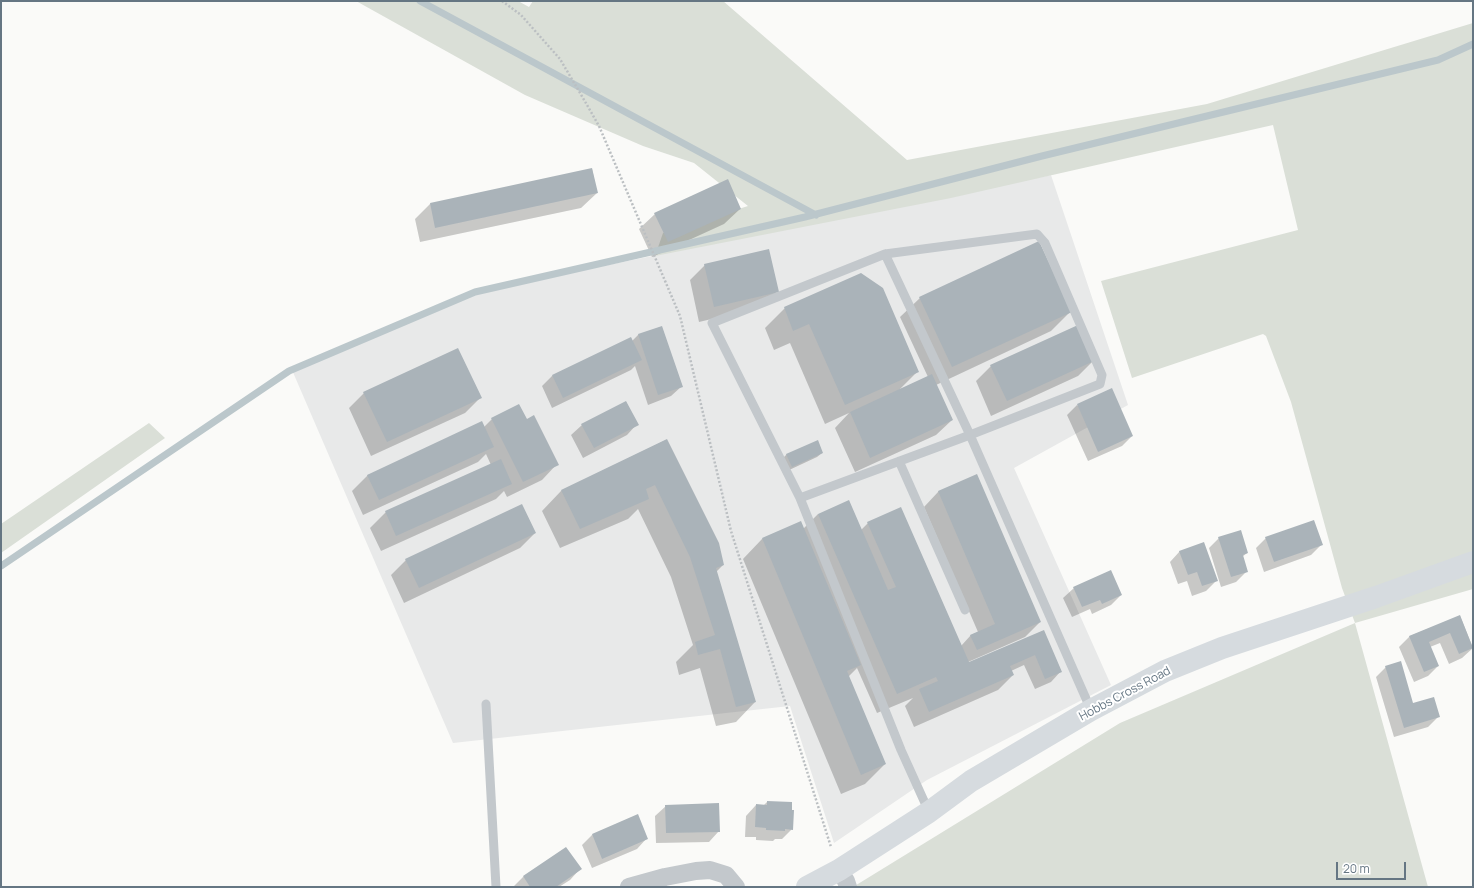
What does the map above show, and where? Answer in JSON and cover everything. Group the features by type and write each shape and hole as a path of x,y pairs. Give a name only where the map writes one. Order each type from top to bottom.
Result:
{"street":[{"name":"Hobbs Cross Road","path":"806,887 843,878 971,781 1091,710 1165,671 1222,648 1376,597 1473,562"},
{"path":"629,887 665,877 710,870 726,875 736,887"}],"lane":[{"path":"800,498 970,435 1100,384 1102,375 1045,243 1037,234 885,254 712,323 800,498 901,750 929,812"},
{"path":"885,254 970,435 1091,710"},
{"path":"899,461 965,610"},
{"path":"486,704 496,887"}],"path":[{"path":"502,1 521,15 560,59 568,71 598,126 680,316 732,531 843,878"}],"shaded area":[{"path":"356,1 518,1 529,7 533,1 723,1 907,160 1207,104 1473,23 1473,589 1355,623 1342,588 1291,402 1266,336 1263,334 1132,378 1101,281 1298,230 1273,125 951,198 655,256 663,233 748,206 694,163 643,146 525,95"},
{"path":"1051,175 1128,405 1014,468 1111,685 927,780 834,843 790,706 453,743 292,370 475,292"},
{"path":"149,423 165,438 1,553 1,524"},
{"path":"1355,623 1428,887 853,887 1120,723"}],"building":[{"path":"592,168 598,193 435,228 430,203"},
{"path":"728,179 741,209 668,242 654,213"},
{"path":"1039,241 1072,312 952,367 919,297"},
{"path":"769,249 779,292 714,307 704,264"},
{"path":"861,273 883,288 919,372 845,405 809,324 793,331 784,307"},
{"path":"1078,325 1094,361 1007,401 990,365"},
{"path":"662,326 683,387 658,395 638,334"},
{"path":"631,337 642,360 563,398 552,375"},
{"path":"458,348 482,398 387,442 363,392"},
{"path":"932,374 953,420 870,458 850,412"},
{"path":"1112,388 1133,436 1098,452 1077,404"},
{"path":"626,401 639,425 594,448 581,424"},
{"path":"519,404 527,419 534,415 559,465 523,482 491,418"},
{"path":"482,421 494,447 379,500 367,475"},
{"path":"667,439 719,543 724,565 716,568 756,702 736,707 720,649 698,655 695,642 715,635 690,557 655,485 646,489 649,499 580,529 561,490"},
{"path":"818,440 823,453 792,467 786,454"},
{"path":"501,459 512,484 396,536 385,511"},
{"path":"977,474 1041,622 977,650 970,635 995,624 938,491"},
{"path":"849,500 888,590 896,587 867,522 901,507 969,662 1044,630 1062,672 1045,679 1035,655 1010,666 1014,675 929,712 919,689 938,681 936,677 897,694 818,514"},
{"path":"522,504 536,533 419,588 405,559"},
{"path":"1314,520 1323,545 1274,562 1265,537"},
{"path":"801,521 861,665 847,671 886,764 861,775 762,538"},
{"path":"1241,530 1248,553 1243,555 1248,572 1231,577 1218,537"},
{"path":"1204,542 1218,581 1202,586 1197,572 1188,575 1179,551"},
{"path":"1111,570 1122,595 1102,604 1100,600 1082,607 1073,587"},
{"path":"1460,615 1473,648 1459,654 1450,633 1429,642 1439,666 1424,672 1409,636"},
{"path":"1401,661 1413,703 1434,697 1440,717 1404,728 1385,666"},
{"path":"767,801 792,802 792,810 794,810 793,830 766,830 766,828 755,827 756,804 767,805"},
{"path":"719,803 720,832 666,833 665,805"},
{"path":"638,814 648,839 602,859 592,834"},
{"path":"566,847 582,869 556,887 530,887 523,876"}],"waterway":[{"path":"420,1 816,215"},
{"path":"1,566 289,371 475,292 805,217 1042,156 1438,60 1473,44"}]}
